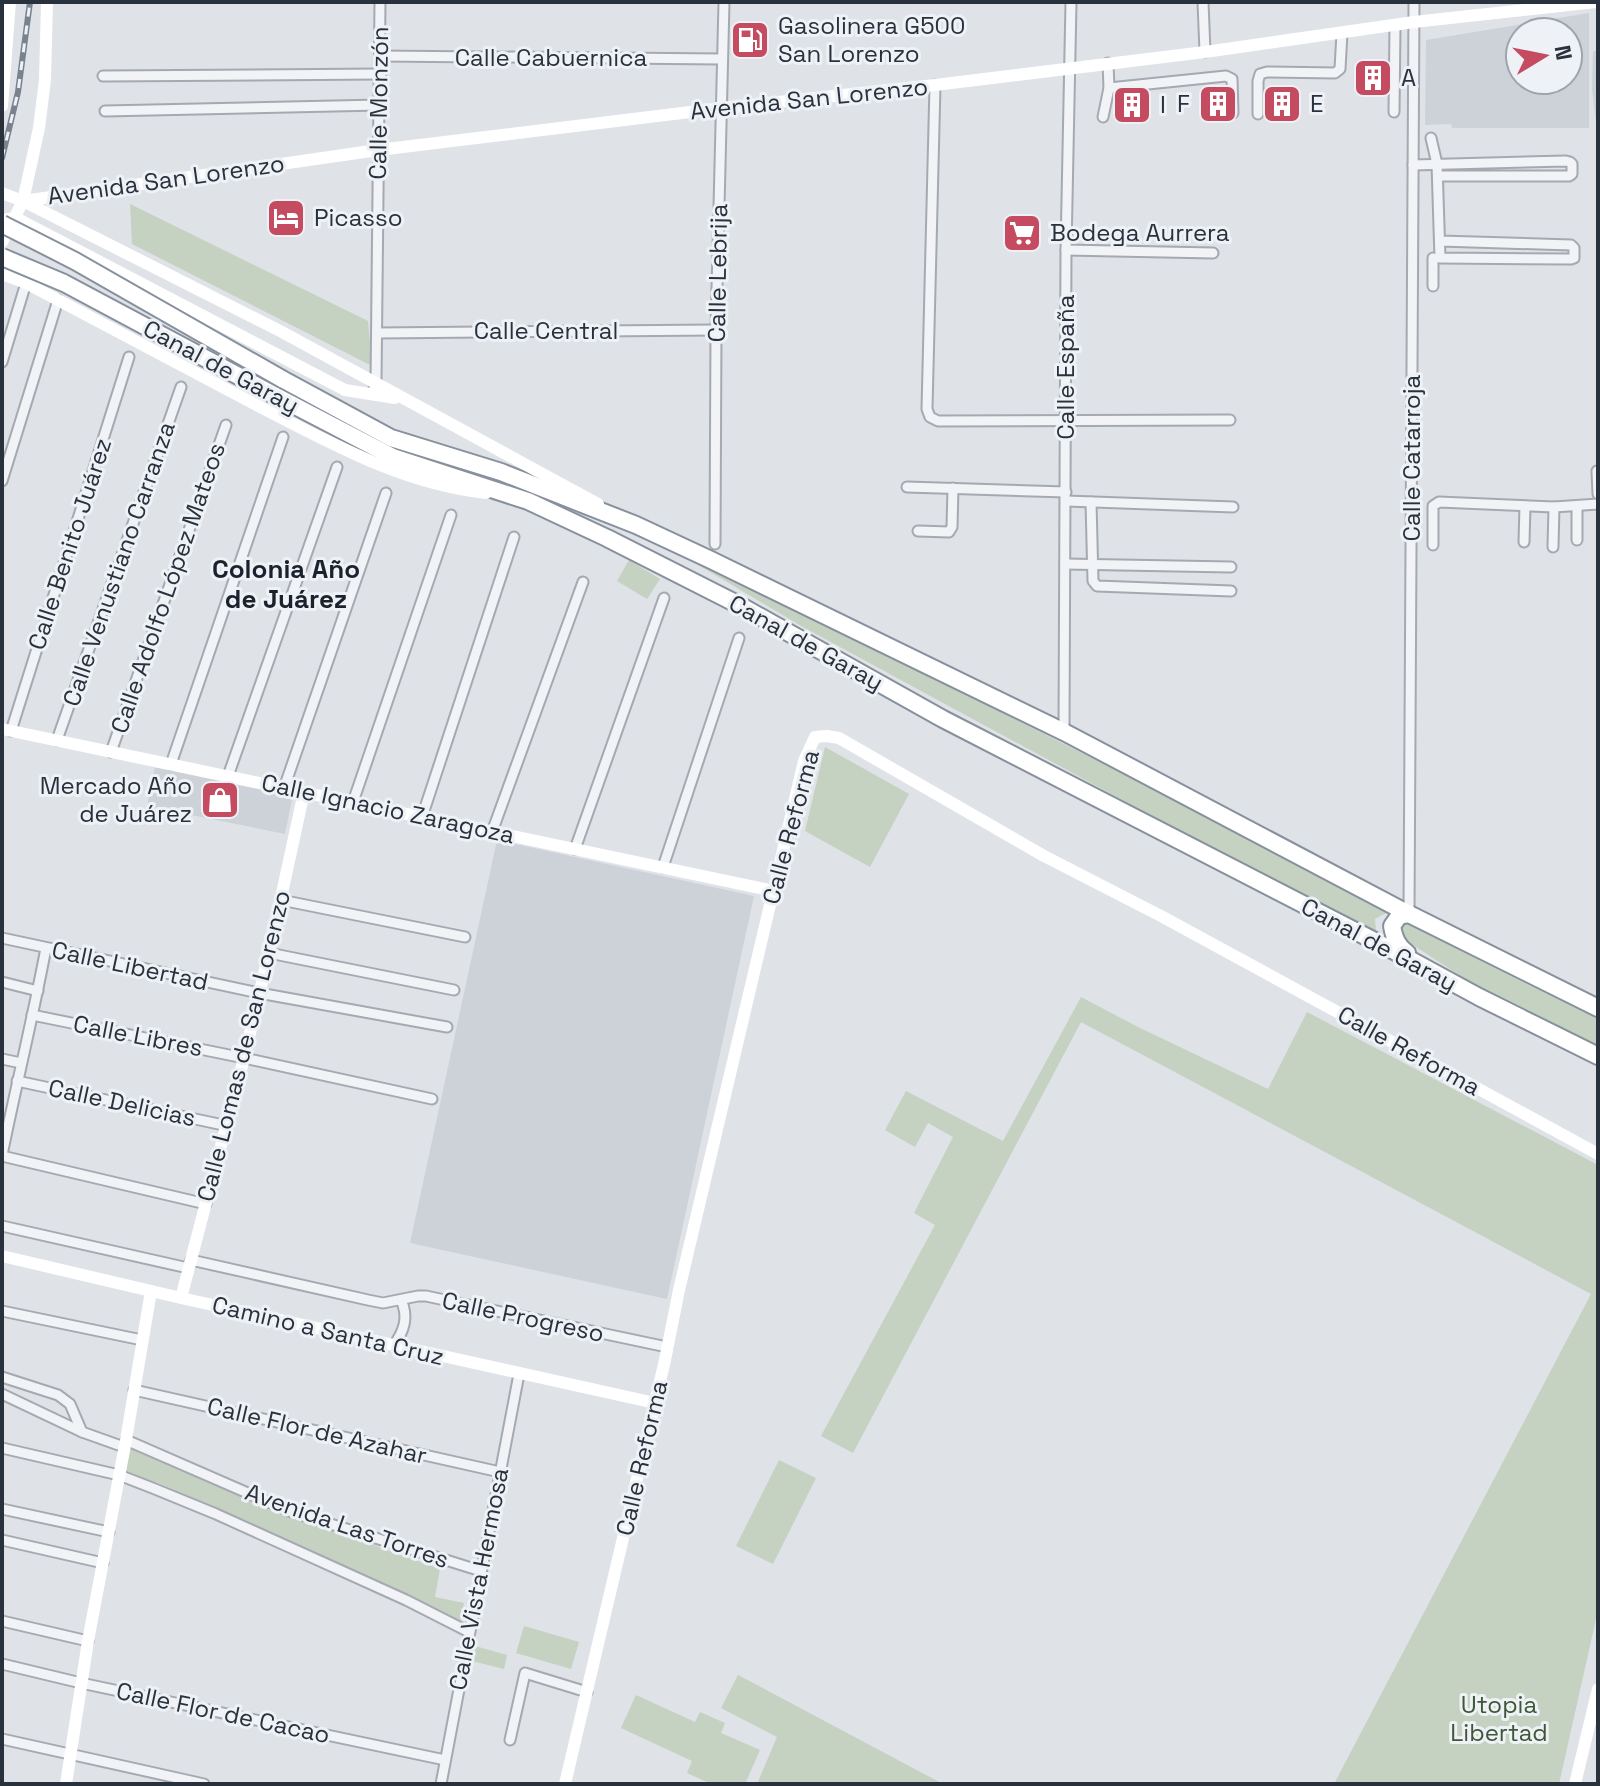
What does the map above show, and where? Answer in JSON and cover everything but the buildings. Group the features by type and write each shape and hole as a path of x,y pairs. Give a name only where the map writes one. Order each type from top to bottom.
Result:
{"highway":[{"name":"Canal de Garay","path":"7,221 391,438 501,472 636,525 1064,732 1409,914 1598,1008"},
{"name":"Canal de Garay","path":"2,257 64,283 393,457 513,496 677,573 943,719 1598,1056"},
{"path":"1409,914 1399,916 1392,926 1394,936 1400,948 1436,973"}],"street":[{"path":"2,106 10,2"},
{"path":"2,242 7,221 23,201 39,128 45,80 47,2"},
{"name":"Calle Monzón","path":"374,389 380,2"},
{"name":"Calle Lebrija","path":"715,544 716,330 724,2"},
{"name":"Calle España","path":"1064,732 1066,250 1071,2"},
{"path":"1203,2 1205,52"},
{"name":"Calle Catarroja","path":"1409,914 1414,2"},
{"name":"Avenida San Lorenzo","path":"23,201 378,150 935,85 1205,52 1414,22 1596,2"},
{"path":"1394,112 1395,26"},
{"path":"1258,114 1260,74 1335,73 1340,69 1342,33"},
{"name":"Calle Cabuernica","path":"380,56 722,59"},
{"path":"1103,117 1109,88 1108,63"},
{"path":"103,76 381,74"},
{"path":"1109,88 1226,76 1232,79 1233,113"},
{"path":"935,85 927,409 930,417 938,421 1230,420"},
{"path":"105,111 380,105"},
{"path":"1431,138 1437,164 1440,241 1433,286"},
{"path":"1413,165 1566,161 1572,164 1572,174 1569,176 1438,176"},
{"name":"Canal de Garay","path":"2,193 282,332 374,389 406,400 636,525"},
{"path":"7,221 97,260 345,390 374,389"},
{"path":"1413,258 1574,258 1571,245 1440,241"},
{"path":"1066,250 1213,253"},
{"path":"2,481 63,303 65,279 75,265 97,260"},
{"path":"2,274 26,283 394,472 458,490 513,496"},
{"path":"2,362 26,283"},
{"name":"Calle Central","path":"377,333 716,330"},
{"name":"Calle Benito Juárez","path":"6,730 129,357"},
{"name":"Calle Venustiano Carranza","path":"57,740 181,387"},
{"name":"Calle Adolfo López Mateos","path":"111,752 226,425"},
{"path":"171,764 283,437"},
{"path":"228,776 337,467"},
{"path":"1597,471 1598,494"},
{"path":"907,487 1066,497 1091,502 1233,507"},
{"path":"918,531 949,532 952,527 953,488"},
{"path":"284,788 386,493"},
{"path":"1091,502 1093,581 1097,586 1231,591"},
{"path":"1433,545 1433,506 1439,502 1554,507 1598,504"},
{"path":"1524,542 1525,506"},
{"path":"1577,506 1577,540"},
{"path":"1553,547 1554,507"},
{"path":"353,802 451,515"},
{"path":"422,817 514,537"},
{"path":"1065,564 1231,567"},
{"path":"492,832 583,582"},
{"path":"575,849 664,598"},
{"path":"663,867 739,638"},
{"name":"Calle Ignacio Zaragoza","path":"6,730 774,891"},
{"name":"Calle Reforma","path":"565,1784 804,761 815,737 839,738 1044,856 1161,916 1598,1154"},
{"name":"Calle Lomas de San Lorenzo","path":"181,1298 228,1126 304,792"},
{"path":"281,900 465,937"},
{"name":"Calle Libertad","path":"2,938 259,993 447,1027"},
{"path":"46,948 2,1155 206,1204"},
{"path":"269,953 454,990"},
{"path":"2,982 38,991"},
{"name":"Calle Libres","path":"32,1015 432,1099"},
{"name":"Calle Delicias","path":"2,1059 21,1063"},
{"name":"Calle Delicias","path":"17,1081 228,1126"},
{"name":"Calle Progreso","path":"2,1226 383,1303 426,1296 667,1347"},
{"name":"Camino a Santa Cruz","path":"2,1256 655,1403"},
{"path":"66,1784 88,1641 151,1291"},
{"path":"394,1345 406,1322 401,1300"},
{"path":"2,1311 142,1340"},
{"name":"Calle Vista Hermosa","path":"441,1784 519,1374"},
{"path":"2,1377 58,1395 70,1404 82,1432"},
{"name":"Calle Flor de Azahar","path":"134,1390 500,1472"},
{"name":"Avenida Las Torres","path":"2,1394 82,1432 125,1444 289,1511 481,1571"},
{"name":"Avenida Las Torres","path":"2,1448 119,1475 155,1489 406,1600 469,1632"},
{"path":"2,1509 109,1532"},
{"path":"2,1540 103,1563"},
{"path":"2,1621 88,1641"},
{"name":"Calle Flor de Cacao","path":"2,1664 445,1760"},
{"path":"510,1740 525,1673 587,1692"},
{"path":"1575,1784 1598,1689"},
{"path":"2,1739 204,1784"}],"shaded area":[{"path":"1589,13 1589,128 1452,128 1451,124 1425,125 1426,40 1504,27 1504,96 1584,96 1584,16 1571,16"},
{"path":"1593,51 1598,51 1598,123 1592,89"},
{"name":"Mercado Año de Juárez","path":"155,767 293,794 285,834 147,806"},
{"path":"497,840 754,896 667,1299 410,1243"}],"green space":[{"path":"130,204 368,321 372,366 132,244"},
{"path":"629,560 660,579 647,599 617,581"},
{"path":"690,560 809,615 1396,912 1375,919 1381,940 803,627"},
{"path":"825,747 909,794 870,867 805,831"},
{"path":"1407,921 1598,1015 1598,1048 1484,991 1399,936 1399,928"},
{"name":"Utopia Libertad","path":"1081,997 1268,1089 1307,1012 1598,1165 1598,1610 1559,1784 1334,1784 1591,1294 1081,1022 853,1453 821,1436 935,1225 914,1213 953,1137 928,1123 915,1147 885,1130 906,1091 1003,1141"},
{"path":"126,1447 304,1520 440,1569 435,1597 464,1603 460,1623 159,1483 121,1476"},
{"path":"779,1460 816,1478 773,1564 736,1546"},
{"path":"524,1626 579,1642 571,1669 516,1653"},
{"path":"475,1646 507,1655 504,1669 472,1661"},
{"path":"738,1675 943,1784 757,1784 777,1737 721,1708"},
{"path":"636,1695 695,1722 700,1712 725,1723 721,1733 760,1750 745,1784 711,1784 687,1773 692,1761 621,1728"}],"railway":[{"path":"2,158 18,92 30,2"}],"place":[{"name":"Gasolinera G500 San Lorenzo","path":"750,40"},
{"name":"A","path":"1373,78"},
{"name":"F","path":"1218,104"},
{"name":"E","path":"1282,104"},
{"name":"I","path":"1132,105"},
{"name":"Picasso","path":"286,218"},
{"name":"Bodega Aurrera","path":"1022,233"},
{"name":"Mercado Año de Juárez","path":"220,800"}],"district":[{"name":"Colonia Año de Juárez","path":"286,584"}]}
